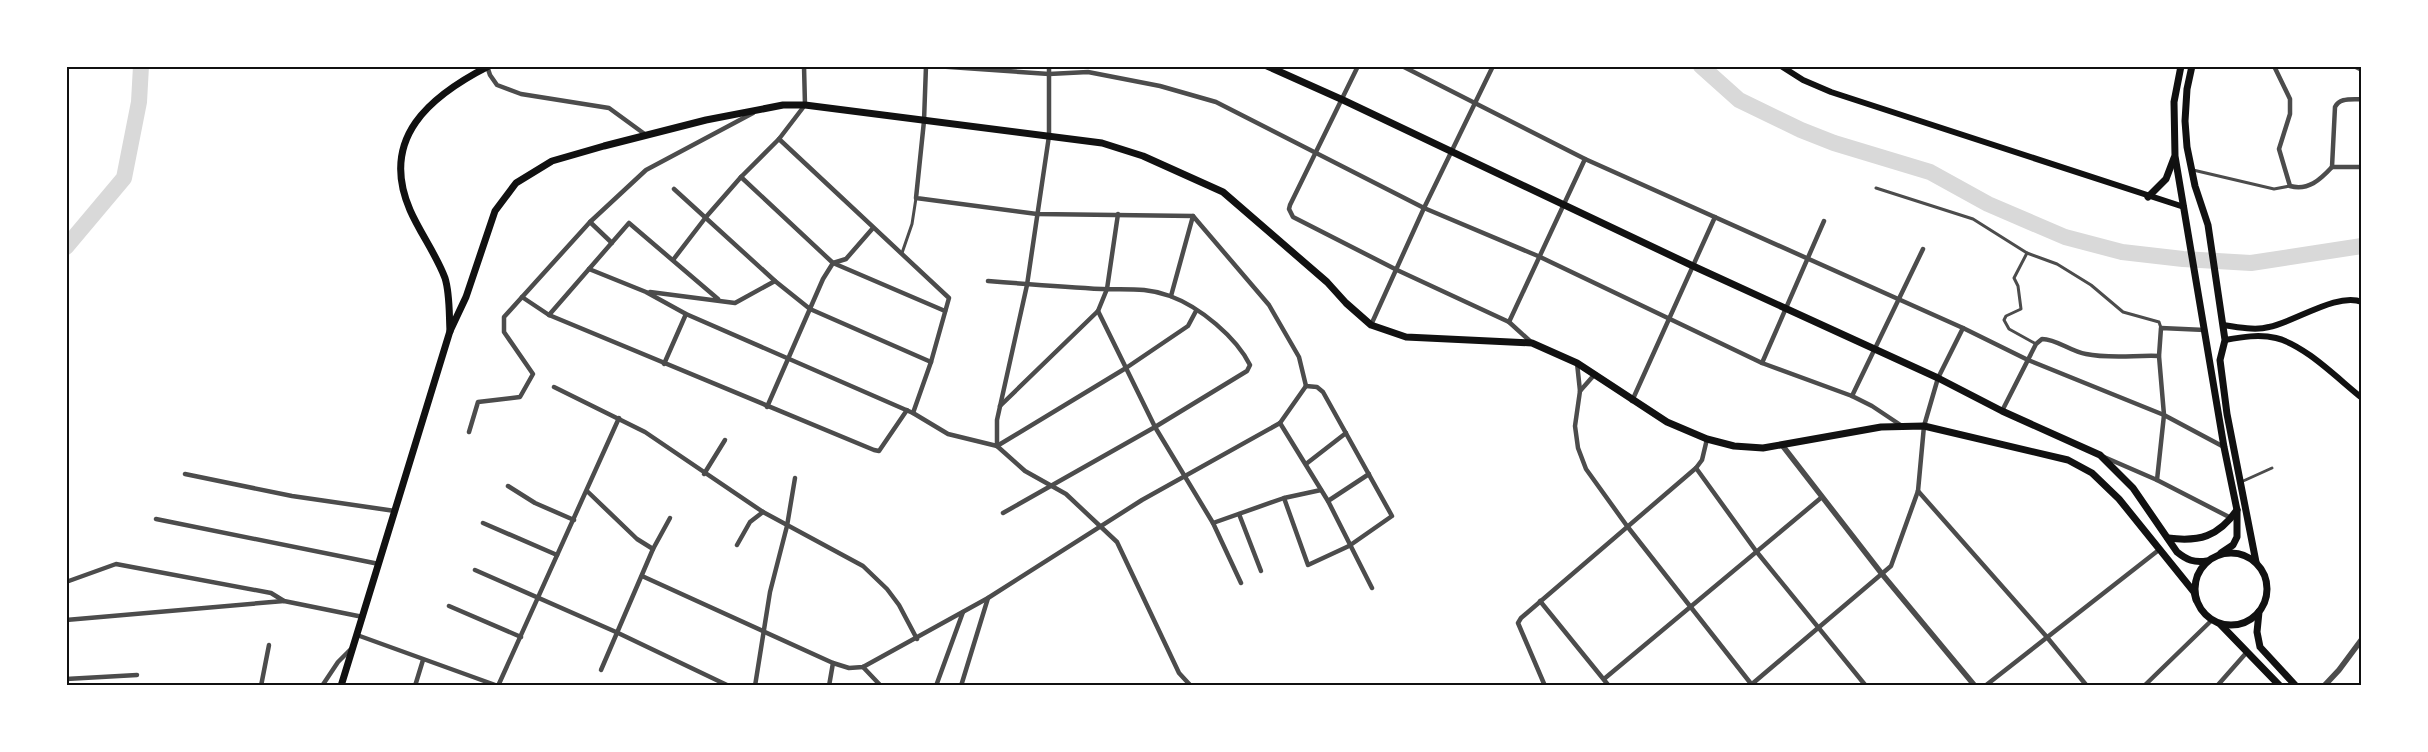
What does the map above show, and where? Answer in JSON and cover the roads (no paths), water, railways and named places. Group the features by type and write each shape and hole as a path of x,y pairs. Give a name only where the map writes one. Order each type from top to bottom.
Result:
{"main road":[{"path":"1267,66 1343,100 1563,206 1938,378 2100,455 2133,488 2177,552 2195,563 2207,561 2233,545 2237,537 2237,510 2224,447 2189,228 2175,156 2174,102 2182,66"},
{"path":"1781,66 1803,80 1831,92 2148,197 2184,207"},
{"path":"2192,66 2187,88 2185,121 2191,170 2208,225 2223,325 2225,340 2220,360 2227,414 2256,562 2262,571 2267,592 2259,612 2257,632 2260,647 2296,686"},
{"path":"450,331 445,280 403,192 400,172 401,156 405,139 423,112 454,86 488,67"},
{"path":"341,686 450,331 466,297 495,211 516,183 552,161 646,135 783,105 804,105 1102,143 1143,156 1223,192 1327,282 1346,303 1371,325 1406,337 1532,343 1577,363 1666,422 1707,439 1734,446 1763,448 1882,427 1924,426 2068,460 2092,473 2112,492 2194,592 2200,608 2212,620 2220,623 2241,624 2259,612"},
{"path":"2148,197 2166,179 2175,156"},
{"path":"2223,325 2268,328 2332,304 2354,299 2362,302"},
{"path":"2225,340 2257,336 2276,338 2293,344 2362,398"},
{"path":"2168,538 2189,540 2205,538 2231,518 2237,510"},
{"path":"2221,553 2236,552 2256,562"},
{"path":"2196,600 2196,579 2207,561"},
{"path":"2220,623 2280,686"}],"street":[{"path":"673,260 706,217 741,177 779,139 804,105 804,66"},
{"path":"902,253 912,224 916,198 924,120 926,66"},
{"path":"935,66 1049,74 1088,72 1160,86 1216,102 1424,208 1538,256 1762,363 1852,396 1872,406 1903,426"},
{"path":"997,446 1000,406 1027,285 1048,136 1049,66"},
{"path":"1358,66 1290,205 1290,213 1293,217 1397,270 1509,322 1532,343"},
{"path":"1402,66 1585,159 1898,301 1963,328 2028,360 2164,416 2224,447"},
{"path":"1371,325 1424,208 1493,66"},
{"path":"2274,66 2290,99 2290,114 2279,150 2290,186"},
{"path":"2354,66 2362,70"},
{"path":"488,67 490,76 497,85 521,94 609,108 646,135"},
{"path":"2191,170 2274,189 2290,186 2297,188 2307,186 2321,179 2332,167 2335,107 2344,100 2362,100"},
{"path":"469,432 478,402 520,397 533,374 504,332 504,317 590,222 646,170 758,110"},
{"path":"522,297 549,315 767,407 879,451 910,412 931,362 949,298 779,139"},
{"path":"1509,322 1538,256 1585,159"},
{"path":"2332,167 2362,167"},
{"path":"741,177 834,263 945,311"},
{"path":"674,188 775,281 810,309 931,362"},
{"path":"1876,188 1973,219 2027,253 2057,264 2091,285 2123,312 2159,322 2161,328 2159,356 2164,416 2157,480"},
{"path":"642,576 833,663 849,668 863,667 917,639 988,598 1142,500 1280,423 1306,386 1299,357 1269,305 1193,216 1037,214 916,198"},
{"path":"1000,406 1098,311 1107,289 1118,214"},
{"path":"1171,296 1193,216"},
{"path":"1632,400 1715,218"},
{"path":"1762,363 1824,221"},
{"path":"590,222 612,243"},
{"path":"549,315 629,223 718,299"},
{"path":"767,407 823,279 834,263 846,259 873,228"},
{"path":"1852,396 1923,249"},
{"path":"2027,253 2014,278 2018,286 2021,308 2006,316 2004,320 2009,329 2036,344"},
{"path":"589,269 646,292 686,314 910,412 948,434 997,446 1025,471 1066,494 1117,542 1179,673 1191,686"},
{"path":"988,280 1027,285 1107,289 1132,288 1171,296 1226,332 1245,354 1250,365 1247,371 1155,427 1003,513"},
{"path":"646,292 718,299 734,303 775,281"},
{"path":"1098,311 1155,427 1213,523 1241,582"},
{"path":"997,446 1126,368 1188,326 1196,311"},
{"path":"664,364 686,314"},
{"path":"1577,363 1580,391 1575,426 1578,448 1586,469 1690,608 1752,685 1891,566 1918,491 1924,426 1938,378 1963,328"},
{"path":"2161,328 2205,330"},
{"path":"2002,410 2036,344 2042,339 2047,339 2073,352 2088,355 2159,356"},
{"path":"1580,391 1595,374"},
{"path":"1284,498 1308,565 1349,546 1392,516 1323,392 1317,387 1306,386"},
{"path":"554,387 645,432 704,474 763,512 863,566 887,589 899,605 917,639"},
{"path":"357,635 498,686 619,418"},
{"path":"1280,423 1328,502 1372,588"},
{"path":"1306,464 1346,433"},
{"path":"1545,686 1518,623 1521,618 1696,468 1702,460 1707,439"},
{"path":"704,474 725,440"},
{"path":"1782,445 1882,574 1975,686"},
{"path":"2100,455 2157,480 2231,518"},
{"path":"1696,468 1756,551 1866,686"},
{"path":"2240,482 2272,468"},
{"path":"185,474 292,496 394,511"},
{"path":"1328,502 1369,474"},
{"path":"755,686 770,592 795,478"},
{"path":"508,486 535,503 574,520"},
{"path":"1213,523 1284,498 1321,490"},
{"path":"587,491 637,539 653,549"},
{"path":"1918,491 2046,636 2087,686"},
{"path":"1604,679 1822,497"},
{"path":"737,545 750,522 763,512"},
{"path":"1239,514 1261,571"},
{"path":"601,670 653,549 670,518"},
{"path":"156,520 379,564"},
{"path":"483,523 557,555"},
{"path":"1985,686 2046,636 2160,549"},
{"path":"66,582 116,564 271,593 284,601"},
{"path":"475,570 616,632 729,686"},
{"path":"960,686 988,598"},
{"path":"1540,600 1609,686"},
{"path":"66,620 284,601 362,618"},
{"path":"449,606 521,637"},
{"path":"936,686 963,611"},
{"path":"2144,686 2212,620"},
{"path":"2324,686 2362,638"},
{"path":"262,686 269,645"},
{"path":"322,686 338,662 353,647"},
{"path":"2217,686 2248,651"},
{"path":"415,686 423,660"},
{"path":"829,686 833,663"},
{"path":"863,667 881,686"},
{"path":"66,679 137,675"}],"waterway":[{"path":"66,247 124,178 139,102 141,66"},
{"path":"1701,66 1739,100 1801,130 1834,143 1930,172 1988,204 2065,237 2122,252 2183,259 2251,263 2362,246"}]}
